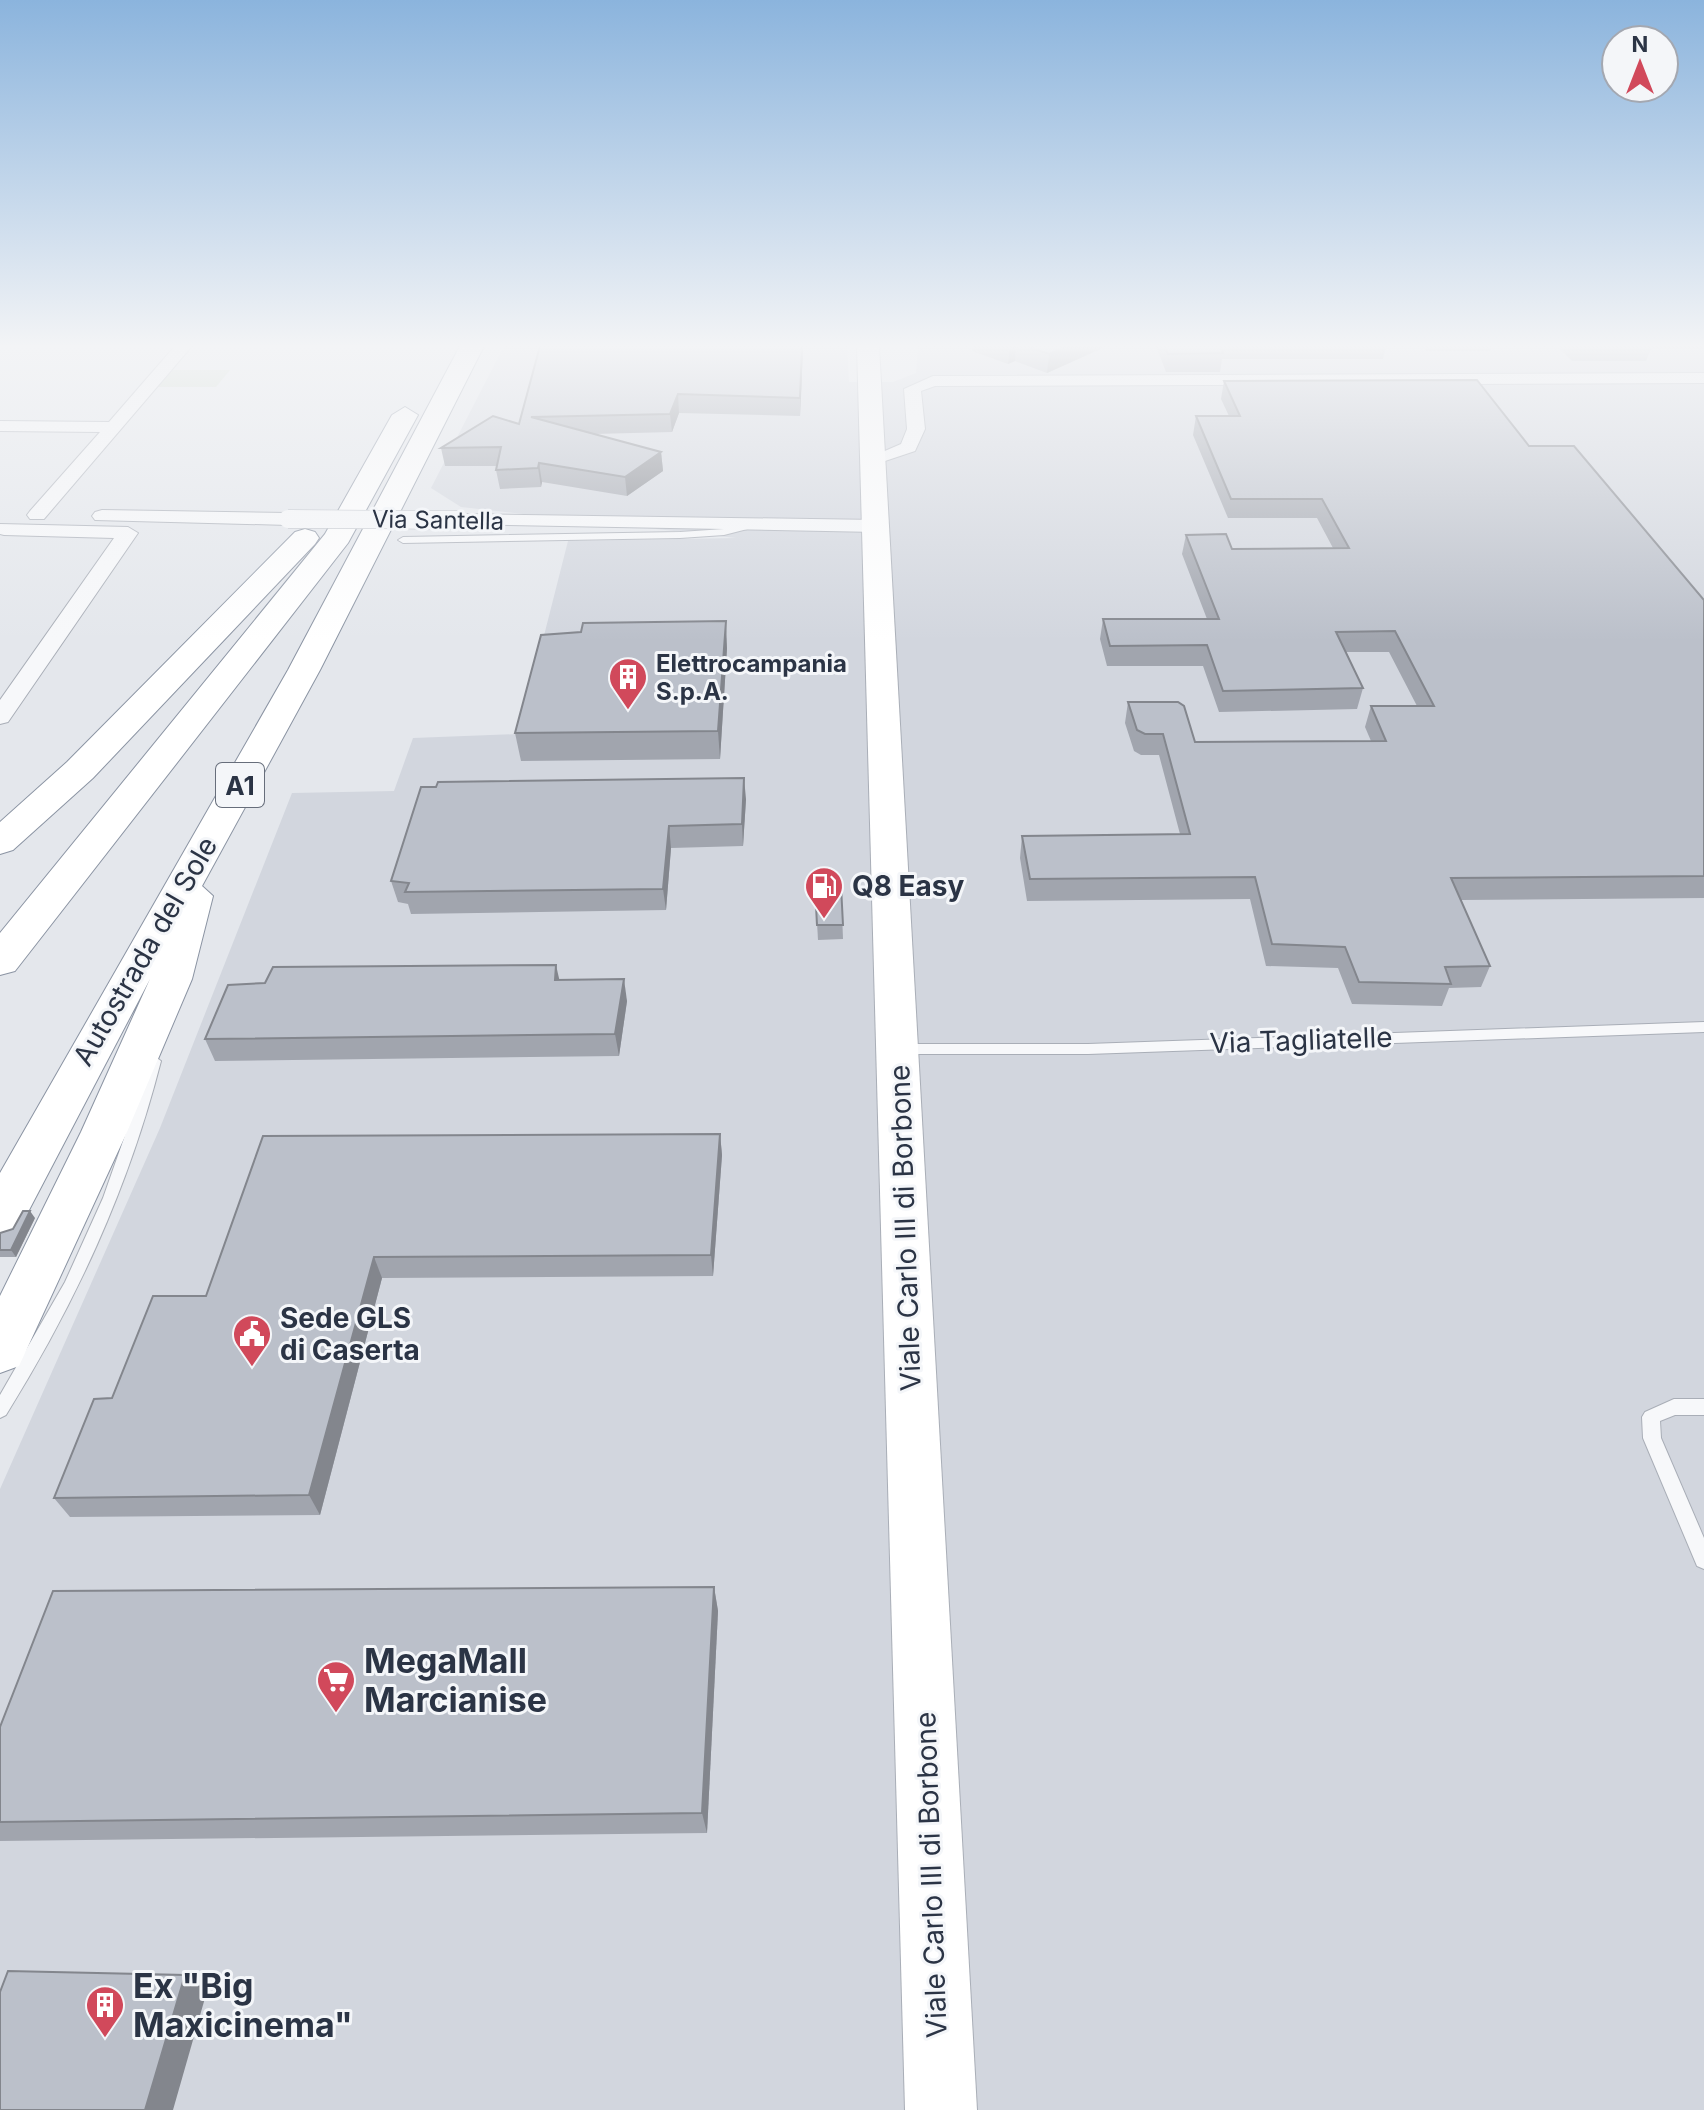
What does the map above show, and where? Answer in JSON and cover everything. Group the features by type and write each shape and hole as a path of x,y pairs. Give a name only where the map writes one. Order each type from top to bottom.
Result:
{"highway":[{"path":"0,842 80,770 309,535 369,444"},
{"path":"0,961 338,537 389,444"},
{"name":"Autostrada del Sole","path":"0,1219 67,1086 209,840 362,563 422,444"},
{"path":"0,1350 104,1132 171,979 209,840"}],"main road":[{"name":"Viale Carlo III di Borbone","path":"872,444 941,2110"}],"street":[{"path":"37,515 99,444"},
{"path":"873,460 910,444"},
{"name":"Via Santella","path":"5,523 37,515 877,526"},
{"path":"0,717 128,533 5,523"}],"lane":[{"path":"403,540 680,535 724,532 756,524"},
{"path":"0,1410 43,1345 132,1146 171,979"},
{"name":"Via Tagliatelle","path":"898,1049 1088,1049 1704,1027"},
{"path":"1704,1407 1674,1407 1651,1417 1652,1438 1704,1560"}],"shaded area":[{"path":"453,444 1704,444 1704,2110 0,2110 0,1489 160,1128 292,793 394,791 413,738 519,734 568,541 736,538 461,507 431,488"}],"building":[{"path":"447,444 633,444 661,452 625,477 539,463 538,468 496,470 501,447 441,448"},
{"path":"1208,444 1574,446 1704,600 1704,876 1451,878 1490,966 1445,967 1451,984 1359,982 1345,947 1272,944 1255,877 1030,879 1022,836 1190,834 1163,734 1145,734 1137,730 1128,702 1178,702 1184,706 1195,742 1386,741 1371,706 1434,706 1395,631 1336,632 1363,688 1223,691 1207,645 1110,646 1103,619 1219,619 1186,535 1226,534 1232,549 1349,548 1322,499 1231,499"},
{"name":"Elettrocampania S.p.A.","path":"726,621 718,731 515,733 541,635 581,632 583,623"},
{"path":"744,778 742,824 669,826 663,889 405,892 409,883 391,881 421,787 436,787 438,782"},
{"path":"815,886 841,886 843,925 817,925"},
{"path":"556,965 555,980 624,979 615,1034 205,1039 228,985 265,983 273,967"},
{"name":"Sede GLS di Caserta","path":"720,1134 711,1255 374,1257 309,1495 54,1498 94,1399 112,1398 153,1296 206,1296 263,1136"},
{"path":"23,1211 30,1211 11,1250 0,1250 0,1233 13,1229"},
{"name":"MegaMall Marcianise","path":"714,1587 702,1813 0,1822 0,1727 53,1591"},
{"name":"Ex \"Big Maxicinema\"","path":"8,1971 185,1975 145,2110 0,2110 0,1992"}],"place":[{"name":"Elettrocampania S.p.A.","path":"628,711"},
{"name":"Q8 Easy","path":"824,920"},
{"name":"Sede GLS di Caserta","path":"252,1368"},
{"name":"MegaMall Marcianise","path":"336,1714"},
{"name":"Ex \"Big Maxicinema\"","path":"105,2039"}]}
